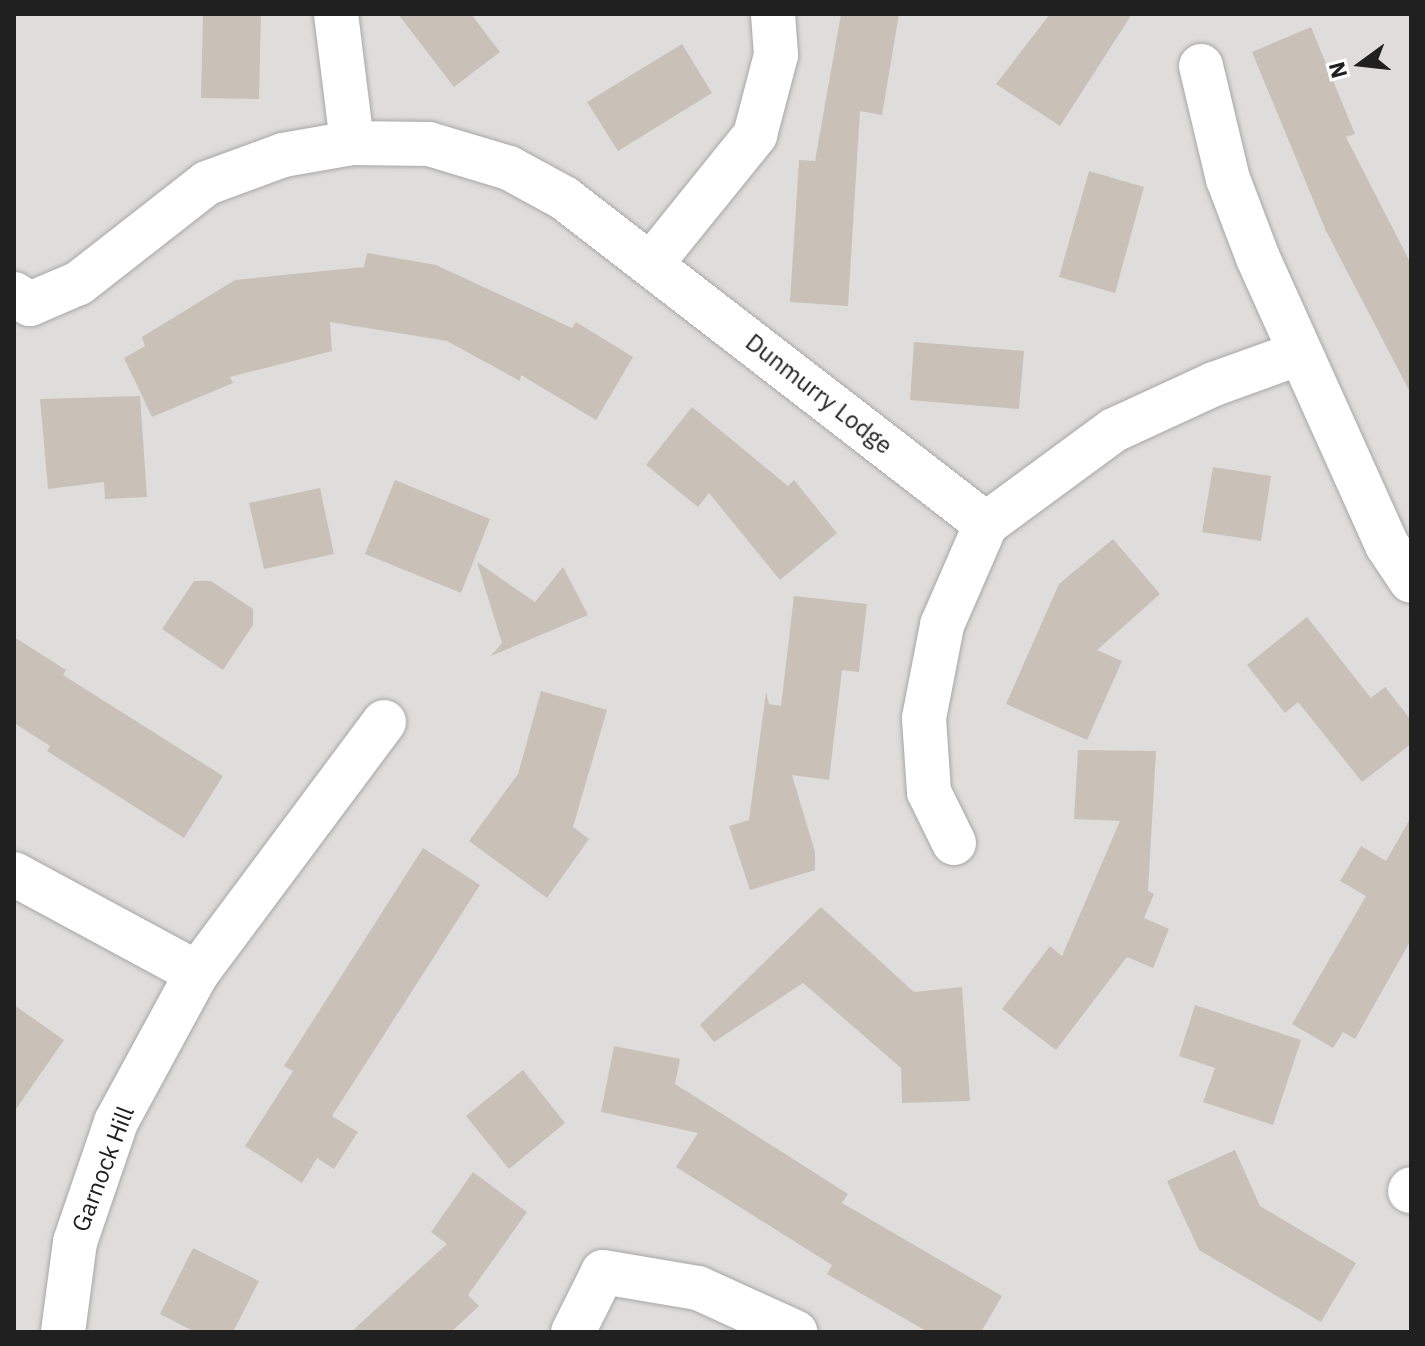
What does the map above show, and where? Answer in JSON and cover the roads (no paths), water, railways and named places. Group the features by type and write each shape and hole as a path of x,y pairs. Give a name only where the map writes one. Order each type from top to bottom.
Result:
{"street":[{"path":"336,14 352,143"},
{"path":"651,264 755,135 776,55 773,14"},
{"path":"1201,66 1228,179 1300,353 1387,545 1411,581"},
{"name":"Dunmurry Lodge","path":"14,294 30,304 79,283 207,183 283,155 352,143 429,144 509,168 564,198 986,524"},
{"path":"954,843 929,792 924,718 942,625 986,524 1114,430 1300,353"},
{"name":"Garnock Hill","path":"63,1332 75,1242 116,1122 197,973 384,722"},
{"path":"14,874 197,973"},
{"path":"573,1332 603,1272 698,1288 795,1332"}]}
